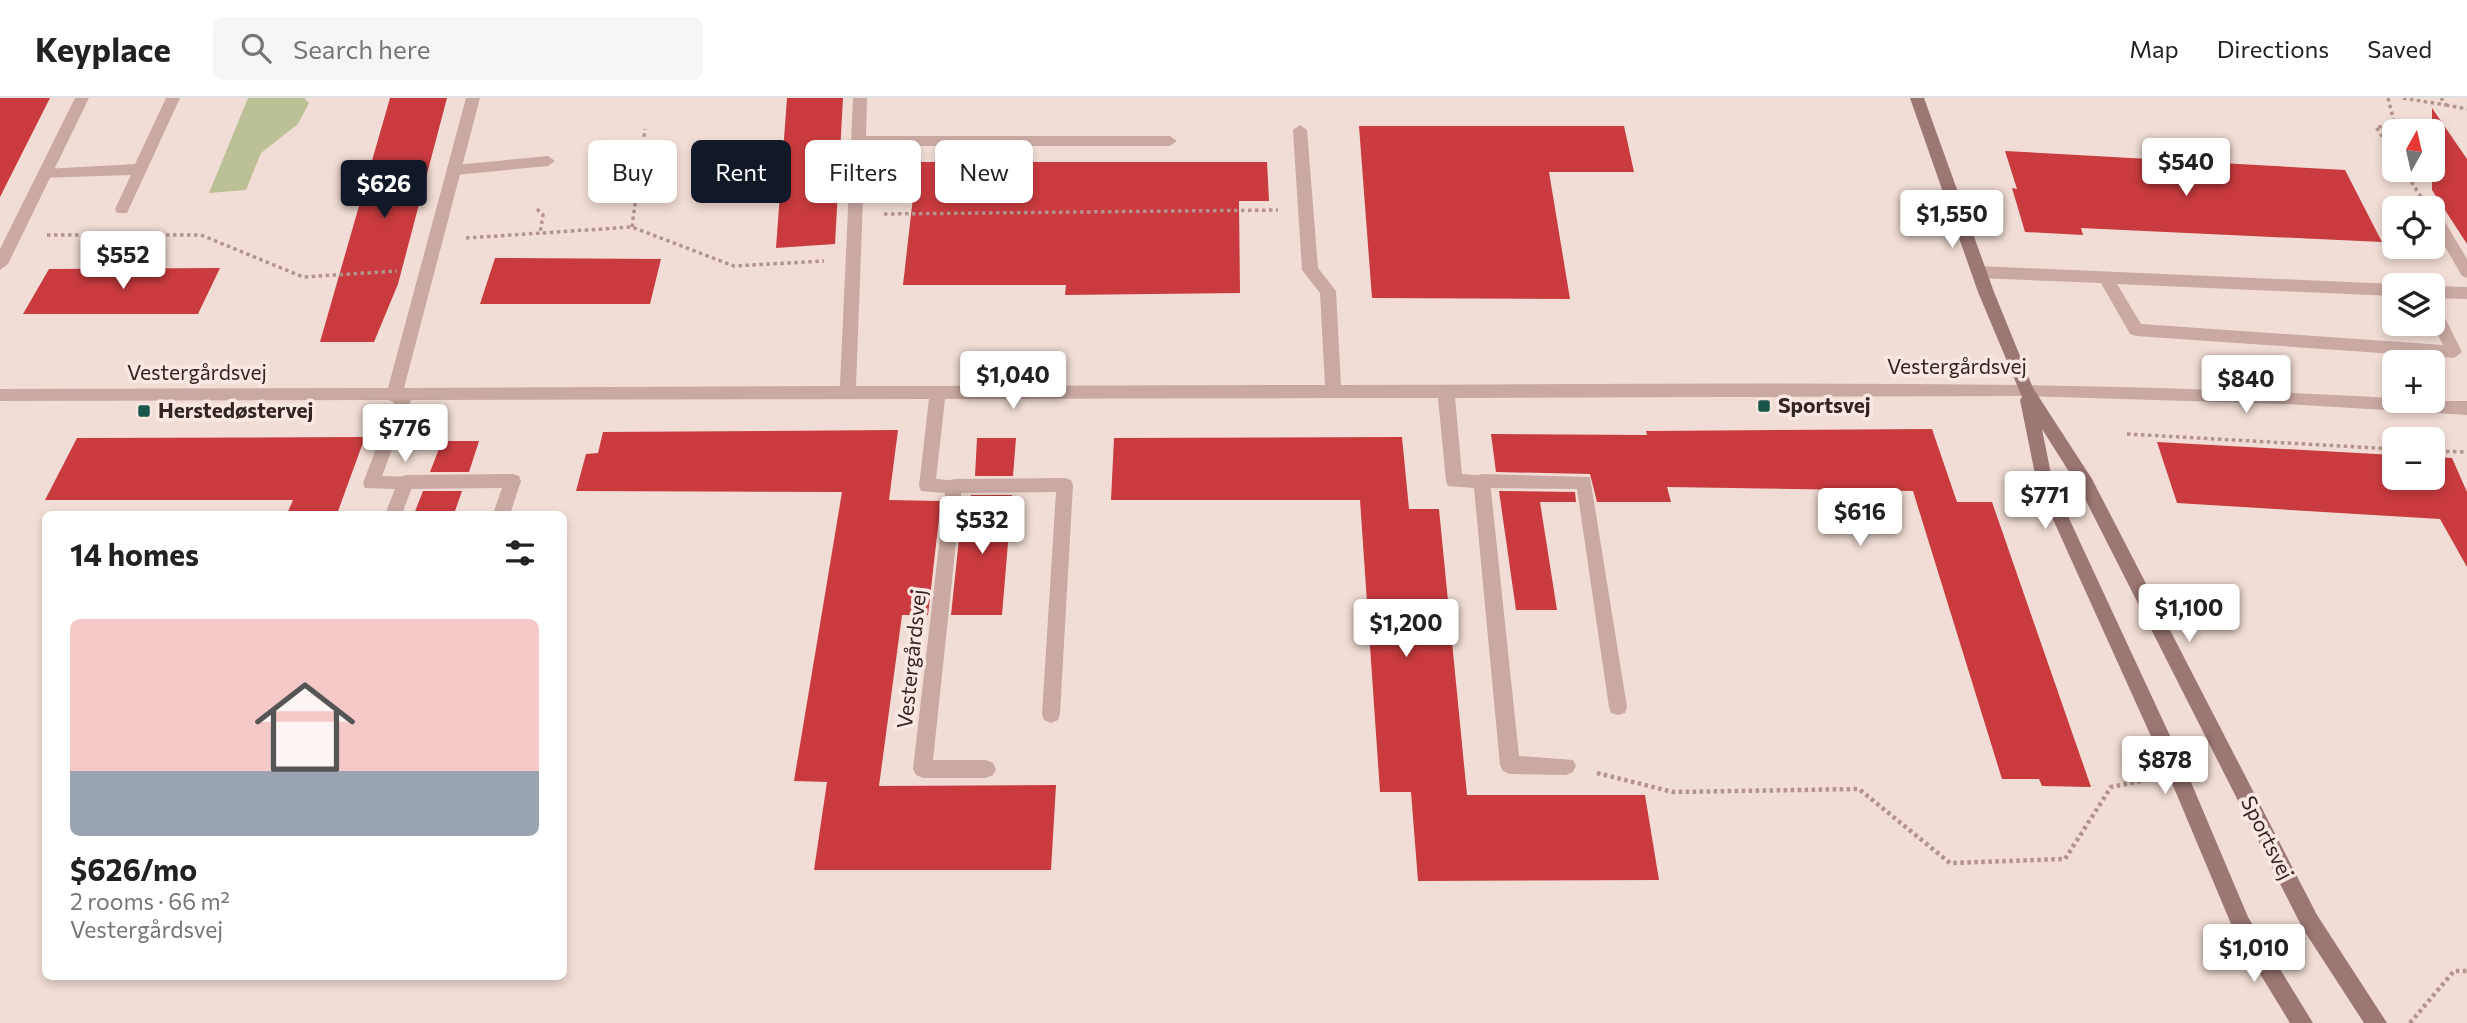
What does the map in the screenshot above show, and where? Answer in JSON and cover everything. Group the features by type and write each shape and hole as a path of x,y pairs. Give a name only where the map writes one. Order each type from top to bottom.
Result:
{"street":[{"path":"0,264 82,98"},
{"path":"122,209 173,98"},
{"path":"473,98 399,396 371,482 513,481 503,511"},
{"path":"859,140 860,98"},
{"name":"Sportsvej","path":"1917,98 1979,272 2026,390 2045,484 2178,774 2241,924 2302,1023"},
{"path":"1300,130 1310,270 1328,291 1333,392"},
{"path":"921,141 1170,141"},
{"path":"455,170 548,161"},
{"path":"45,174 139,169"},
{"path":"848,392 856,203"},
{"path":"2445,235 2467,272"},
{"path":"1979,272 2382,289"},
{"path":"2105,277 2136,330 2454,352 2445,333"},
{"path":"2445,292 2467,293"},
{"name":"Sportsvej","path":"2026,390 2086,484 2310,922 2376,1023"},
{"name":"Vestergårdsvej","path":"0,395 2026,390 2284,398 2465,412"},
{"path":"1446,391 1454,481 1584,482 1618,708"},
{"path":"938,393 927,486 1065,485 1051,714"},
{"path":"1482,481 1510,765 1566,766"},
{"path":"395,511 406,482"},
{"name":"Vestergårdsvej","path":"954,486 923,769 986,769"}],"path":[{"path":"2388,98 2393,119"},
{"path":"2403,98 2467,108"},
{"path":"2441,98 2446,105"},
{"path":"632,227 645,130"},
{"path":"537,209 543,215 540,233"},
{"path":"855,214 1306,210"},
{"path":"437,240 632,227 734,266 853,259"},
{"path":"15,235 201,234 303,277 430,269"},
{"path":"2127,434 2382,448"},
{"path":"2445,452 2467,453"},
{"path":"1566,766 1673,792 1859,789 1950,863 2065,859 2111,787 2178,774"},
{"path":"2410,1023 2454,971 2467,971"}],"green space":[{"path":"248,98 304,98 309,103 298,124 261,153 246,190 209,193"}],"building":[{"path":"0,98 50,98 0,197"},
{"path":"390,98 447,98 398,284 374,342 320,342"},
{"path":"787,98 843,98 841,140 805,140 805,203 837,203 835,244 776,248 779,203 791,203 791,140 784,140"},
{"path":"2432,108 2440,119 2432,119"},
{"path":"1359,126 1624,126 1634,172 1549,172 1570,299 1372,298"},
{"path":"2445,127 2467,159 2467,244 2445,210 2445,196 2436,196 2432,190 2432,182 2445,182"},
{"path":"2005,151 2345,170 2382,242 2081,228 2083,235 2025,232 2012,188 2017,189"},
{"path":"921,162 935,162 935,203 1033,203 1033,162 1267,162 1269,201 1239,201 1240,293 1065,295 1066,285 903,285 912,203 921,203"},
{"path":"495,258 661,259 650,304 480,304"},
{"path":"220,268 198,314 23,314 49,269"},
{"path":"1932,429 1957,502 1992,502 2091,787 2042,786 2039,779 2002,779 1913,491 1667,487 1671,502 1597,502 1590,474 1496,472 1491,434 1647,435 1646,431"},
{"path":"898,430 889,500 941,501 928,615 902,615 879,786 1056,785 1051,870 814,870 827,782 794,781 842,492 576,491 586,454 598,453 603,432"},
{"path":"365,437 338,511 288,511 293,500 45,500 77,438"},
{"path":"1402,437 1409,509 1439,509 1467,795 1645,795 1659,880 1418,881 1411,792 1380,792 1360,500 1111,500 1114,438"},
{"path":"977,438 1016,438 1013,476 975,476"},
{"path":"442,441 479,441 469,472 430,472"},
{"path":"2157,442 2382,454 2382,490 2445,490 2445,458 2452,458 2467,492 2467,567 2440,519 2177,503"},
{"path":"423,491 462,491 455,511 415,511"},
{"path":"1499,491 1575,492 1576,502 1540,502 1557,610 1516,610"},
{"path":"971,495 1012,495 1002,615 951,615 963,501 970,501"}],"place":[{"name":"Sportsvej","path":"1764,406"},
{"name":"Herstedøstervej","path":"144,411"}]}
